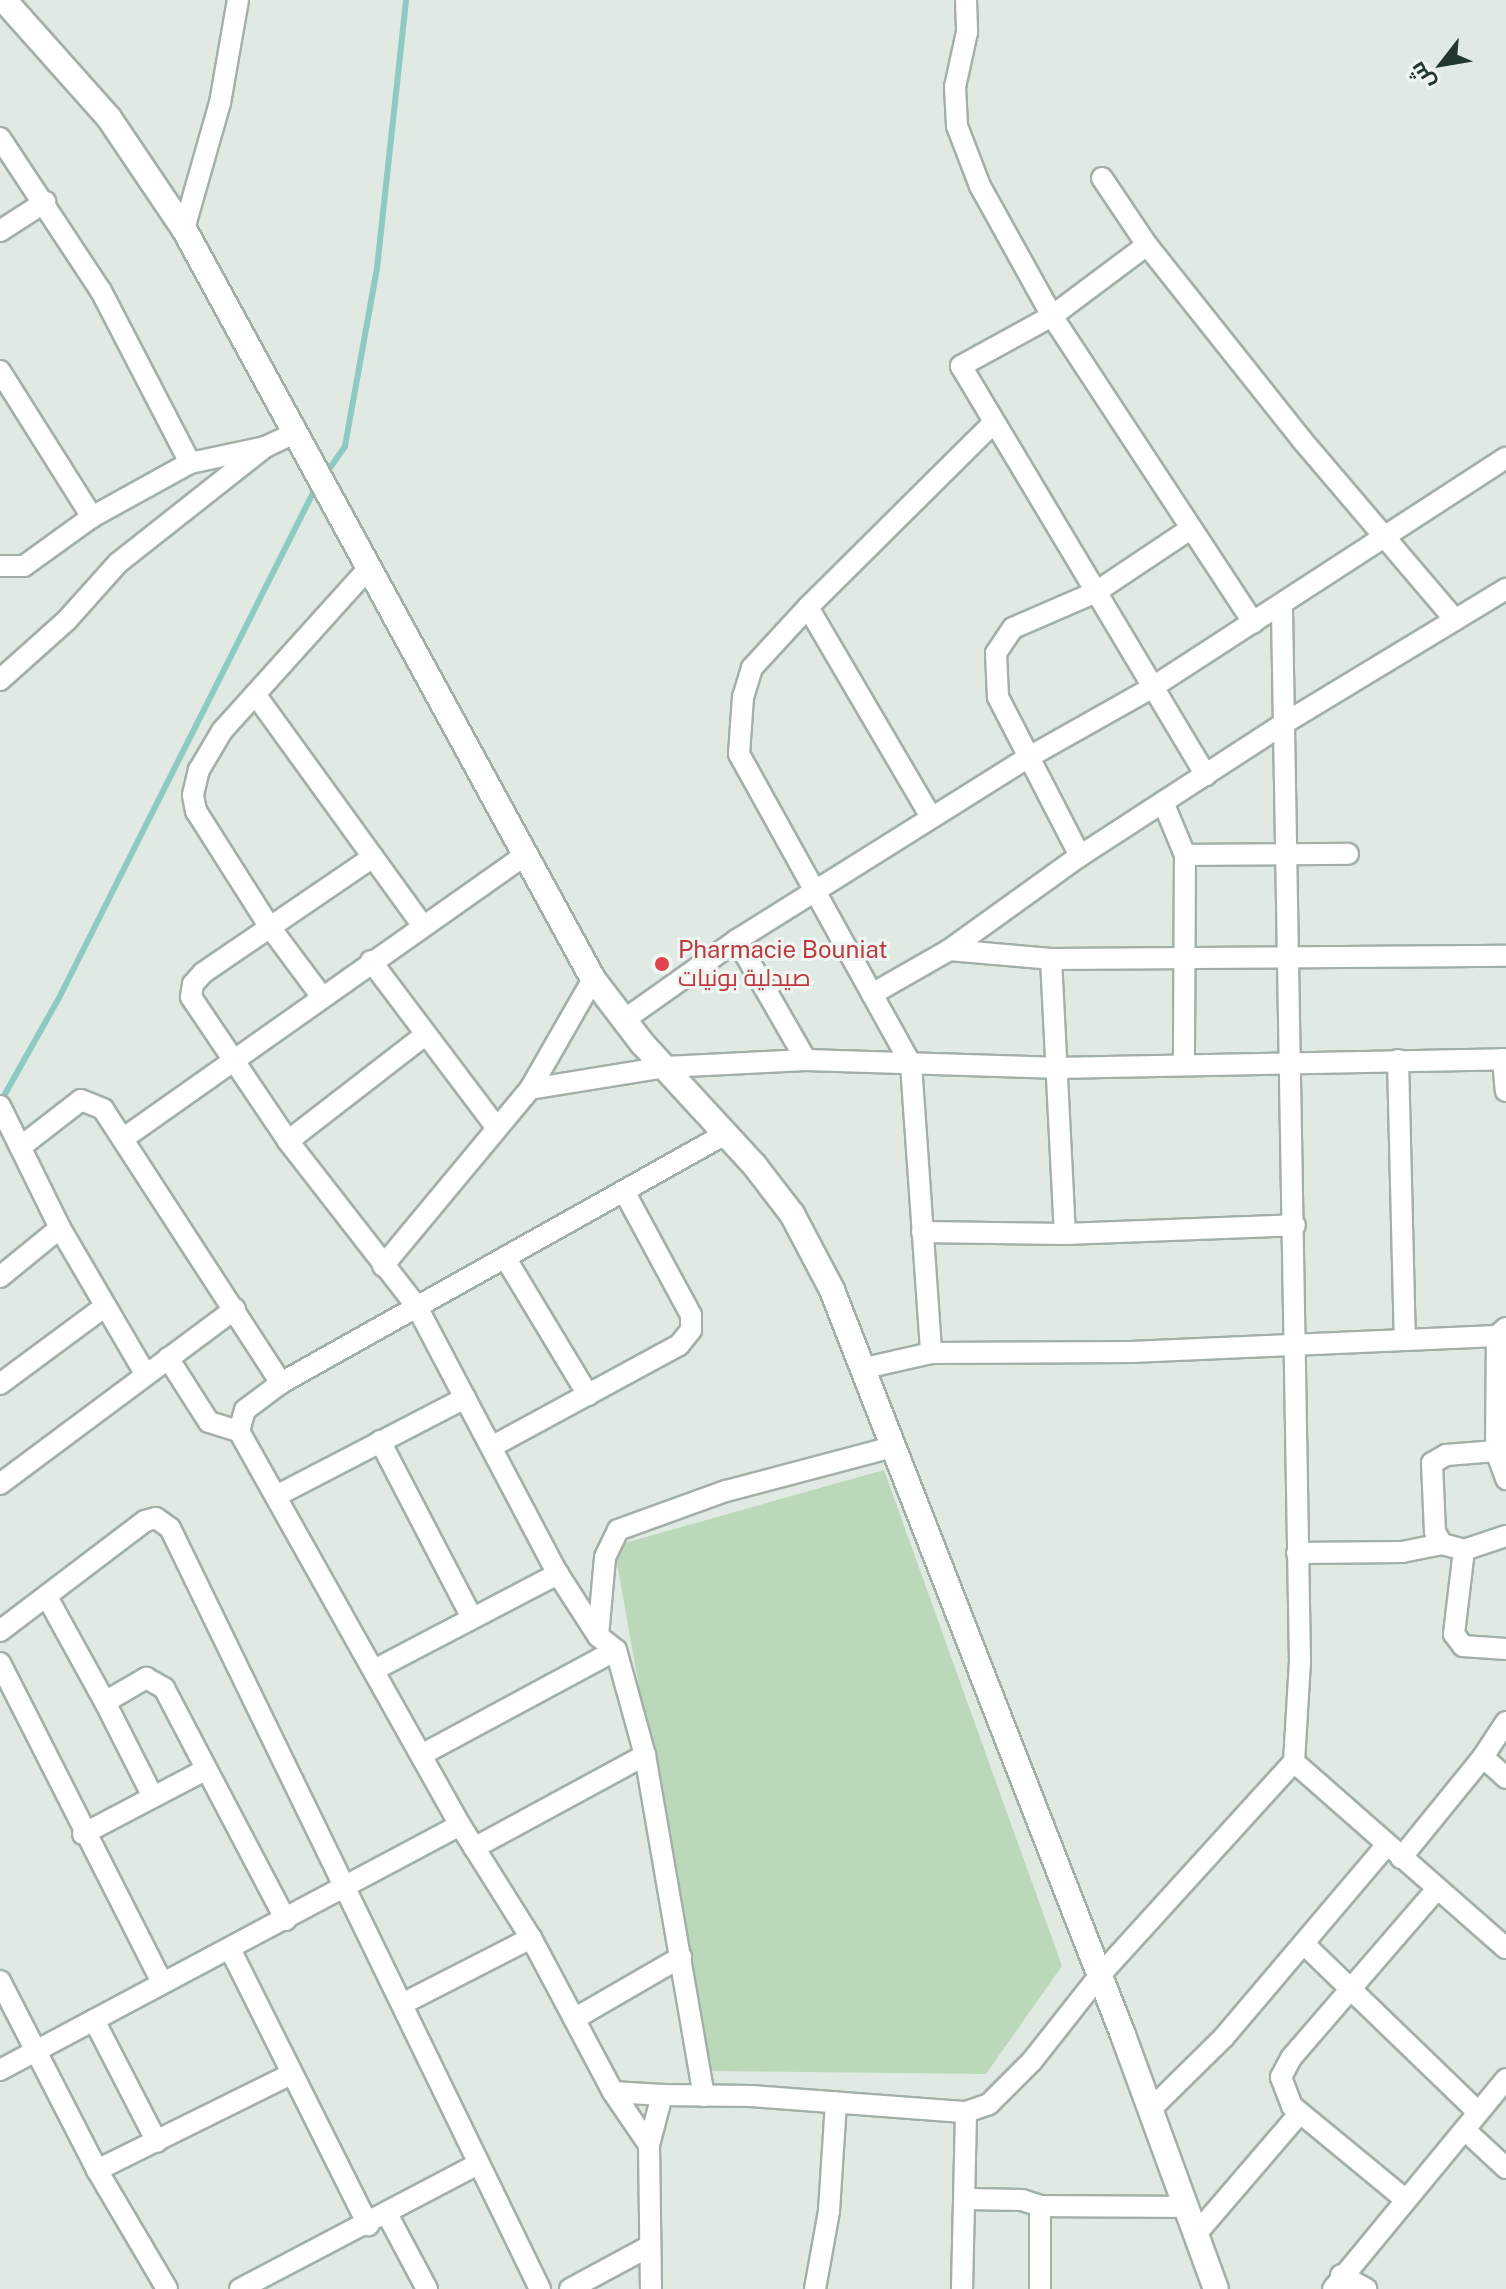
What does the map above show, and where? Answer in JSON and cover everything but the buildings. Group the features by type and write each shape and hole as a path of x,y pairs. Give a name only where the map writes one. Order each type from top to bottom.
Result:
{"street":[{"path":"184,229 220,103 238,0"},
{"path":"966,0 967,32 955,87 957,126 980,186 1052,316 1254,623"},
{"path":"2,1 109,118 184,229 291,435 369,568 593,979 624,1020 727,1133 792,1214 832,1290 865,1368 892,1447 1152,2108 1216,2289"},
{"path":"0,138 101,291 190,463"},
{"path":"1102,178 1147,245 1302,440 1455,620"},
{"path":"0,231 45,202"},
{"path":"1147,245 1052,316 961,366 1206,775"},
{"path":"0,371 92,517"},
{"path":"931,1353 911,1064 739,754 743,697 752,668 808,607 994,422"},
{"path":"0,566 24,566 92,517 190,463 265,447 291,435"},
{"path":"0,680 67,620 118,563 265,447"},
{"path":"624,1020 737,940 931,817 1153,687 1504,464"},
{"path":"1080,856 998,697 996,653 1013,628 1096,592 1190,529"},
{"path":"322,997 269,926 196,811 193,795 199,770 222,731 369,568"},
{"path":"872,994 949,950 1080,856 1283,724 1506,589"},
{"path":"613,2092 836,2102 966,2112 989,2104 1016,2078 1100,1975 1294,1762 1300,1662 1292,1343 1295,1225 1289,1062 1292,958 1285,855 1282,606"},
{"path":"808,607 931,817"},
{"path":"255,694 422,925"},
{"path":"1163,802 1185,855 1184,1064"},
{"path":"1185,855 1348,854"},
{"path":"124,1138 524,856"},
{"path":"373,857 269,926 193,984 198,1013 288,1141 417,1307 558,1574 598,1636 616,1650 645,1755 704,2096"},
{"path":"737,940 806,1060"},
{"path":"949,950 1051,959 1506,956"},
{"path":"1051,959 1054,1068 1065,1234"},
{"path":"371,961 496,1127"},
{"path":"383,1266 530,1089 593,979"},
{"path":"288,1141 425,1035"},
{"path":"530,1089 666,1067 806,1060 1054,1068 1504,1059 1506,1091"},
{"path":"1398,1060 1405,1338"},
{"path":"23,1145 88,1099 103,1109 281,1383"},
{"path":"1,1108 23,1145 60,1228 144,1372"},
{"path":"239,1431 245,1410 281,1383 625,1193 727,1133"},
{"path":"493,1446 679,1345 691,1330 691,1315 625,1193"},
{"path":"922,1232 1065,1234 1295,1225"},
{"path":"0,1277 60,1228"},
{"path":"506,1259 588,1395"},
{"path":"0,1384 104,1307"},
{"path":"0,1484 144,1372 235,1309"},
{"path":"865,1368 931,1353 1131,1352 1501,1332 1496,1451 1506,1479"},
{"path":"168,1358 209,1422 239,1431 423,1754 460,1825 531,1938 613,2092 649,2145"},
{"path":"276,1496 465,1398"},
{"path":"380,1441 472,1618"},
{"path":"598,1636 605,1557 618,1530 726,1491 892,1447"},
{"path":"1442,1544 1435,1532 1429,1467 1446,1455 1496,1451"},
{"path":"0,1631 145,1521 164,1521 190,1562 540,2289"},
{"path":"1297,1553 1402,1552 1442,1544 1464,1550 1506,1536"},
{"path":"1464,1550 1454,1634 1463,1646 1506,1649"},
{"path":"374,1670 558,1574"},
{"path":"47,1597 152,1795"},
{"path":"423,1754 616,1650"},
{"path":"0,1663 83,1834 162,1983"},
{"path":"105,1702 146,1678 157,1680 286,1920"},
{"path":"1152,2108 1201,2062 1304,1944 1483,1757 1506,1722"},
{"path":"474,1848 645,1755"},
{"path":"1483,1757 1506,1778"},
{"path":"1294,1762 1436,1890 1506,1948"},
{"path":"83,1834 152,1795 205,1770"},
{"path":"0,2070 347,1888 460,1825"},
{"path":"1406,2200 1300,2113 1283,2092 1281,2077 1347,1990 1436,1890"},
{"path":"404,2003 531,1938"},
{"path":"1304,1944 1347,1990 1477,2111"},
{"path":"230,1949 368,2225"},
{"path":"574,2019 681,1957"},
{"path":"0,1981 97,2170 167,2289"},
{"path":"94,2020 157,2142"},
{"path":"97,2170 291,2074"},
{"path":"1366,2289 1337,2282 1506,2079"},
{"path":"651,2289 649,2145 662,2095"},
{"path":"815,2289 829,2211 836,2102"},
{"path":"962,2289 966,2112"},
{"path":"1197,2233 1300,2113"},
{"path":"1465,2130 1506,2168"},
{"path":"240,2289 368,2225 478,2164"},
{"path":"966,2199 1013,2199 1040,2206 1188,2207"},
{"path":"1040,2206 1040,2289"},
{"path":"387,2214 427,2289"},
{"path":"570,2289 650,2246"}],"green space":[{"path":"884,1470 1062,1966 986,2074 707,2071 614,1546"}],"waterway":[{"path":"325,475 345,446 377,268 406,0"},
{"path":"0,1103 59,998 316,487"}],"place":[{"name":"Pharmacie Bouniat صيدلية بونيات","path":"662,964"}]}
